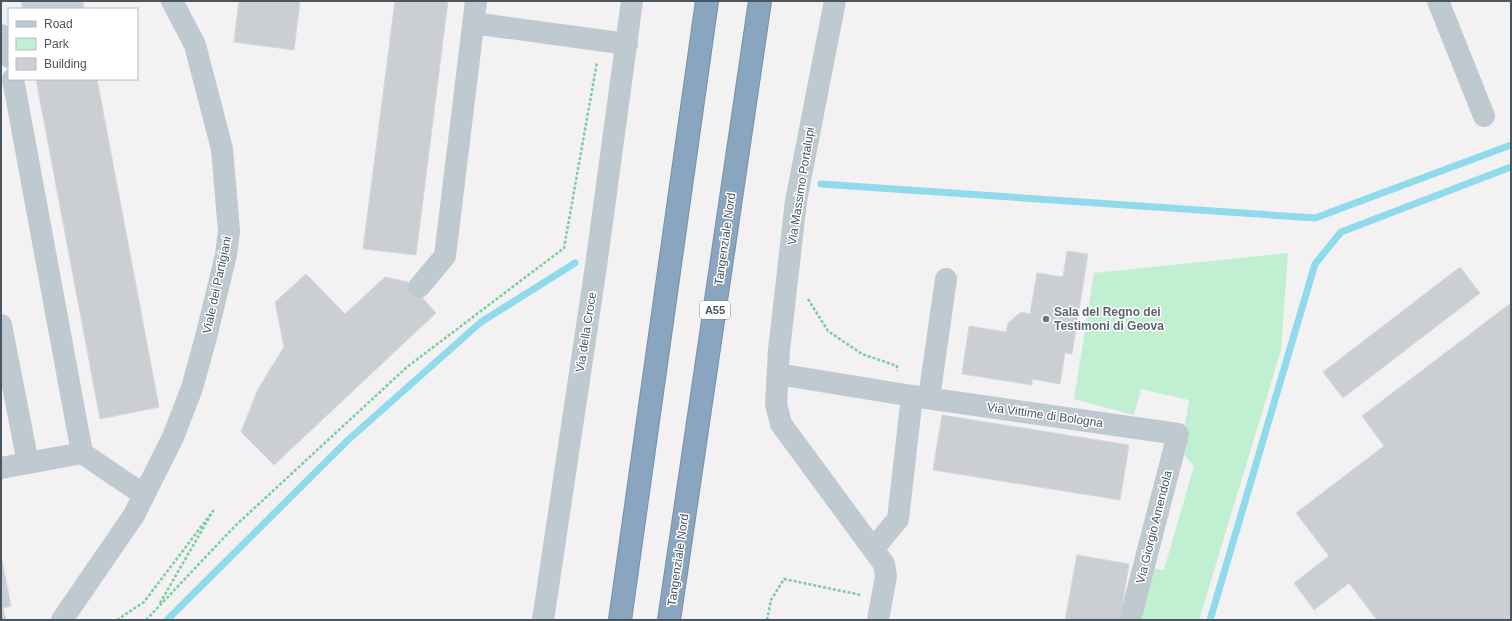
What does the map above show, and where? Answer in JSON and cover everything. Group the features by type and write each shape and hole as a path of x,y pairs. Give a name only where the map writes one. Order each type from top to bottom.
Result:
{"highway":[{"path":"620,620 707,1"},
{"name":"Tangenziale Nord","path":"669,620 760,1"}],"street":[{"name":"Viale dei Partigiani","path":"62,620 134,515 173,437 192,388 218,287 229,231 222,149 213,110 195,45 172,1"},
{"path":"419,287 445,256 476,1"},
{"name":"Via della Croce","path":"542,620 596,266 632,1"},
{"name":"Via Massimo Portalupi","path":"835,1 796,201 776,404 781,424 874,548 884,564 886,576 878,620"},
{"path":"1438,1 1484,116"},
{"path":"473,23 627,44"},
{"path":"1,35 7,46 8,52"},
{"path":"13,80 82,453"},
{"path":"874,548 898,519 913,396 946,279"},
{"path":"1,325 28,463"},
{"path":"778,374 913,396"},
{"name":"Via Vittime di Bologna","path":"913,396 1178,434"},
{"name":"Via Giorgio Amendola","path":"1130,620 1178,434"},
{"path":"1,468 82,453 144,495"}],"path":[{"path":"146,620 235,526 407,367 564,248 601,40"},
{"path":"806,297 828,331 862,354 897,366 913,396"},
{"path":"117,620 144,602 213,510 158,607"},
{"path":"767,620 770,600 784,579 862,595 864,588"}],"green space":[{"path":"1288,253 1281,350 1199,620 1137,620 1146,567 1164,570 1194,466 1181,451 1189,400 1141,389 1134,415 1074,399 1094,273"}],"building":[{"path":"21,1 83,1 84,8 23,8"},
{"path":"239,1 300,1 294,50 234,42"},
{"path":"395,1 448,1 416,255 363,249"},
{"path":"36,80 97,80 159,407 100,419"},
{"name":"Sala del Regno dei Testimoni di Geova","path":"1067,251 1088,254 1072,354 1065,353 1060,384 1032,379 1032,385 962,374 969,326 1006,332 1008,323 1021,312 1030,314 1037,273 1063,277"},
{"path":"1460,267 1480,293 1343,398 1323,372"},
{"path":"306,274 345,314 385,277 408,282 436,313 274,465 241,432 258,389 284,347 275,302"},
{"path":"1511,303 1511,620 1377,620 1349,583 1314,610 1294,583 1329,556 1296,513 1384,446 1362,416"},
{"path":"942,415 1129,445 1120,500 933,470"},
{"path":"1,555 11,606 3,608 6,620 1,620"},
{"path":"1077,555 1129,564 1120,620 1065,620"}],"waterway":[{"path":"821,184 1315,218 1511,145"},
{"path":"1210,620 1315,264 1341,232 1511,167"},
{"path":"167,620 348,440 481,322 575,263"}],"place":[{"name":"Sala del Regno dei Testimoni di Geova","path":"1046,319"}]}
